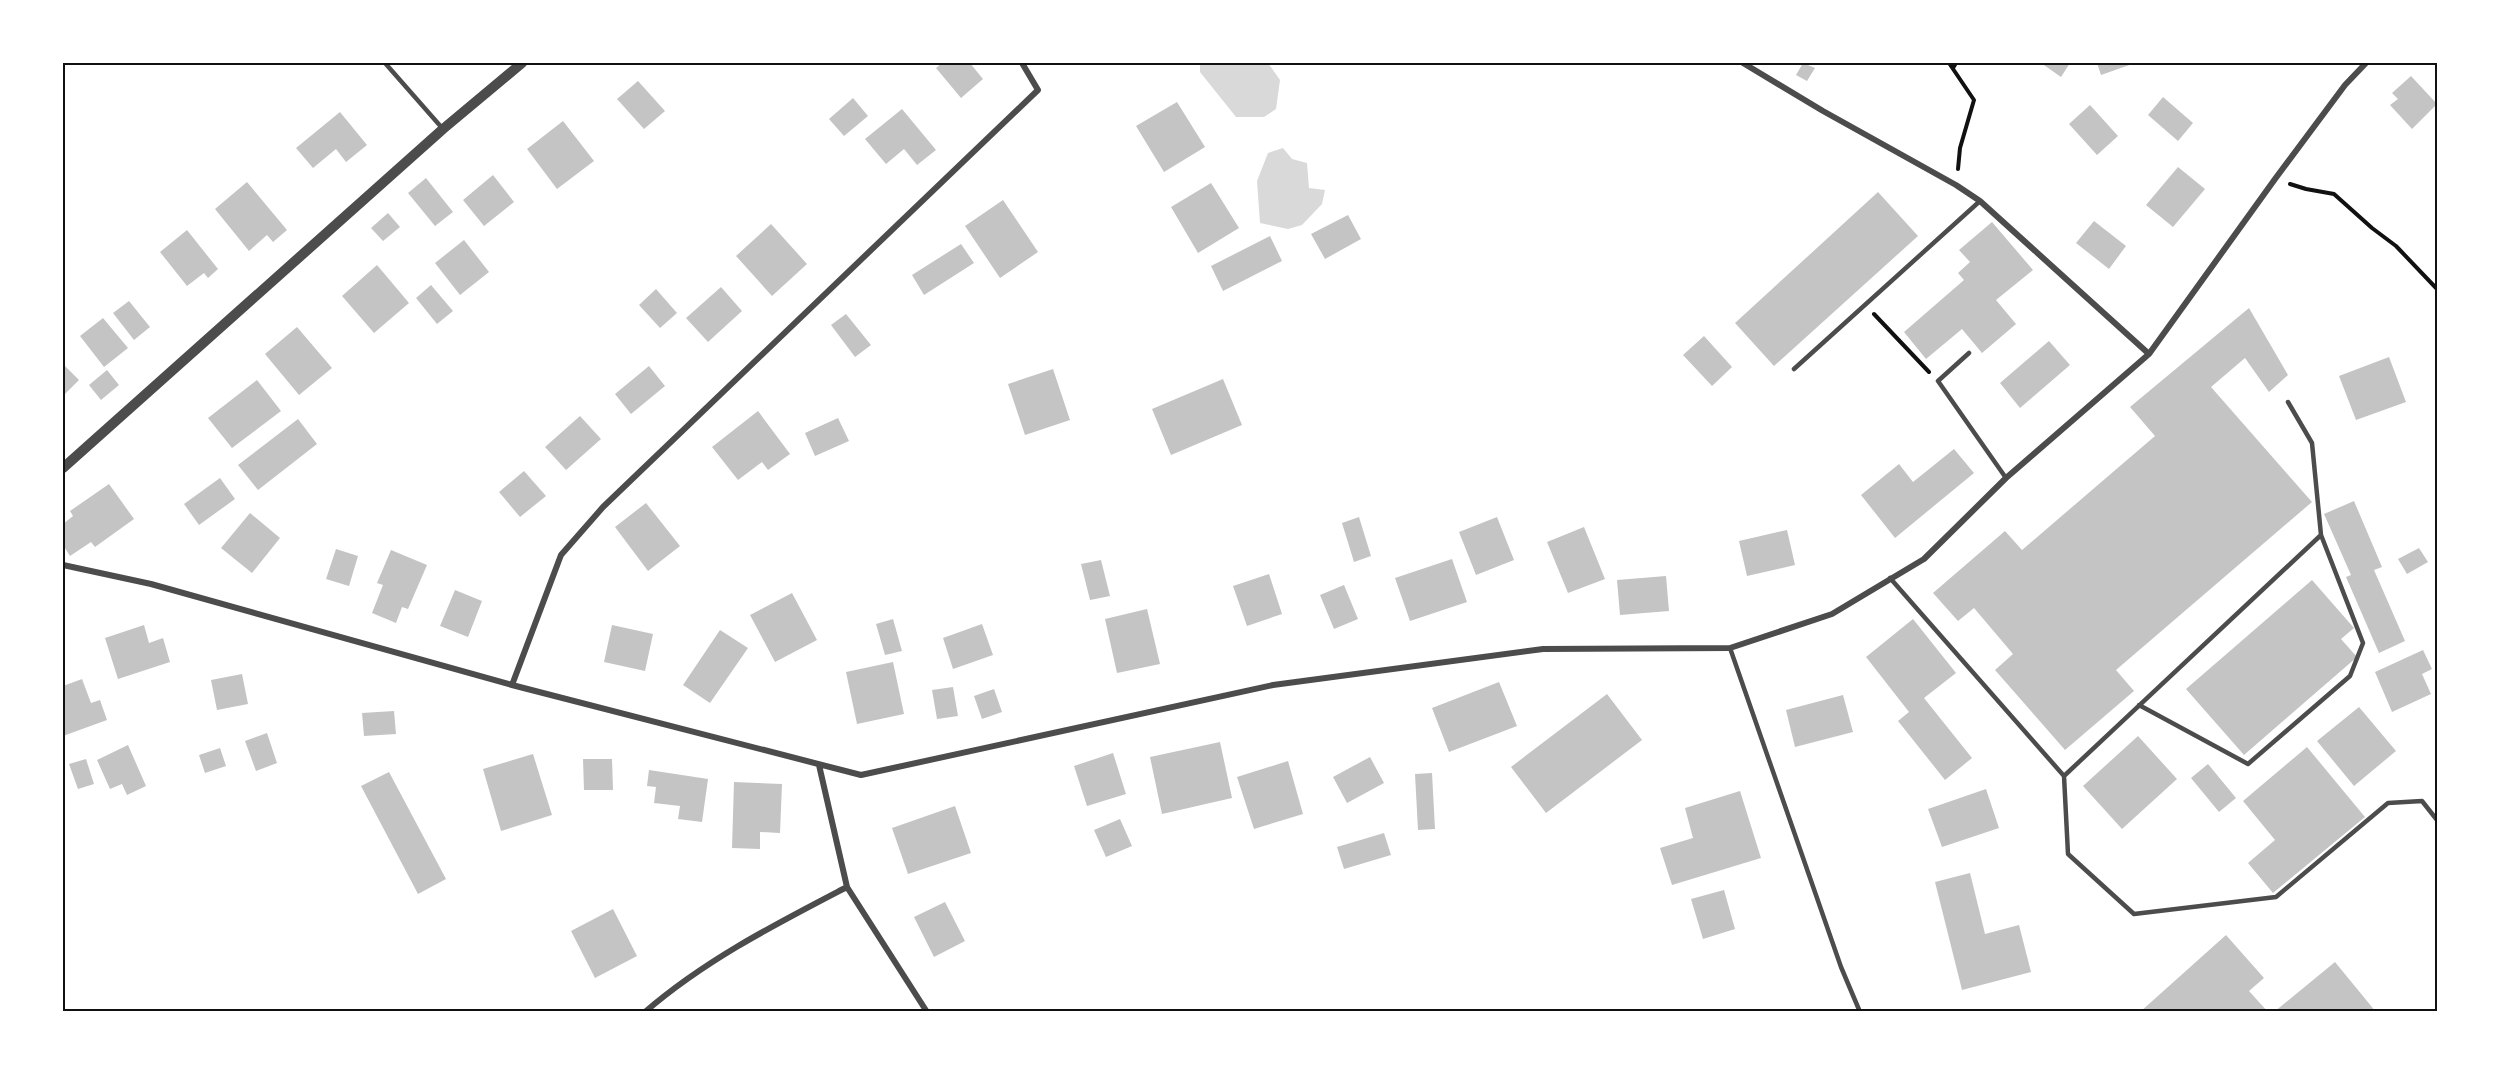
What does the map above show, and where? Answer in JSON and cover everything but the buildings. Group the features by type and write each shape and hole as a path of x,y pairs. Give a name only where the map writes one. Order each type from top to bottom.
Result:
{"street":[{"path":"63,468 444,129 522,63"},
{"path":"512,685 561,555 603,507 1038,90 1022,63"},
{"path":"1743,63 1980,201 2149,354"},
{"path":"63,565 151,584 512,685 861,775 1273,685 1543,649 1730,648 1832,614 1924,559 2007,478 2149,354 2275,179 2345,86 2366,63"},
{"path":"819,765 847,887 927,1012"},
{"path":"645,1012 674,987 758,933 847,887"}],"lane":[{"path":"386,63 444,129"},
{"path":"1794,369 1980,201"},
{"path":"1969,352 1938,381 2007,478"},
{"path":"2139,705 2248,764 2350,676 2363,643 2322,534 2312,443 2288,402"},
{"path":"2064,776 2322,534"},
{"path":"1890,578 2064,776 2068,854 2134,914 2276,897 2388,803 2422,801 2437,820"},
{"path":"1730,648 1841,967 1860,1012"}],"path":[{"path":"1949,63 1974,100 1960,148 1956,185"},
{"path":"1953,69 1956,63"},
{"path":"2275,179 2306,189 2334,194 2396,246 2437,289"},
{"path":"1864,304 1938,381"}],"shaded area":[{"path":"1200,63 1268,63 1280,80 1276,109 1264,117 1236,117 1200,72"},
{"path":"1283,148 1292,159 1307,163 1309,188 1325,190 1322,204 1302,225 1288,229 1260,223 1257,181 1268,153"}]}
